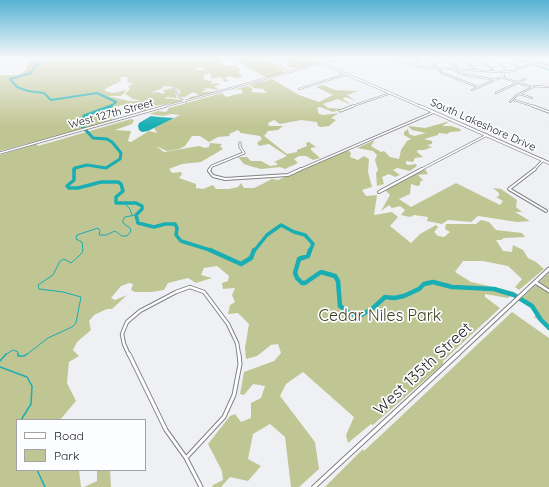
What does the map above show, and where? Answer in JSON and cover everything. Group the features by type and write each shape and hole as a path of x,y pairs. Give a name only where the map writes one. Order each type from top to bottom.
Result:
{"street":[{"name":"West 127th Street","path":"0,153 262,81"},
{"path":"299,89 325,81"},
{"name":"South Lakeshore Drive","path":"363,81 549,163"},
{"path":"462,81 478,87"},
{"path":"472,90 494,81"},
{"path":"513,81 532,88"},
{"path":"496,93 522,81"},
{"path":"510,102 519,94 532,88 545,86 549,87"},
{"path":"174,87 180,98 186,102"},
{"path":"528,90 534,91"},
{"path":"340,111 391,93"},
{"path":"519,94 532,98"},
{"path":"514,100 549,112"},
{"path":"240,142 240,147 244,152 212,166 209,171 213,176 225,179 286,175 434,112"},
{"path":"379,192 487,135"},
{"path":"543,160 533,172 511,187 510,190 546,211"},
{"name":"West 135th Street","path":"314,487 549,269"},
{"path":"535,282 549,290"},
{"path":"186,458 211,433 224,417 234,395 240,364 238,348 234,335 210,297 202,290 193,287 176,292 140,311 129,319 124,326 122,334 124,344 166,430 186,458 201,487"}],"green space":[{"path":"0,81 121,81 105,89 105,91 113,93 127,90 121,96 108,96 129,101 141,101 133,99 125,94 130,89 128,87 133,83 127,82 128,81 211,81 213,81 211,83 212,84 219,83 219,85 214,86 219,90 206,88 203,89 207,89 201,92 222,91 186,101 190,97 199,95 193,92 185,97 180,97 180,91 175,87 164,86 161,89 150,93 158,92 162,94 165,93 163,90 174,88 177,98 164,98 181,100 182,102 153,106 149,109 160,107 143,112 141,107 135,105 121,105 113,109 120,112 110,116 113,121 0,151"},
{"name":"Cedar Niles Park","path":"265,81 275,81 299,95 319,102 333,95 316,87 323,85 335,90 358,91 347,95 355,100 345,97 343,99 351,105 338,99 323,104 328,108 342,109 333,112 320,107 317,108 319,114 324,115 339,113 331,118 336,120 329,126 321,127 318,126 317,122 301,120 280,124 274,120 268,123 269,126 283,126 278,130 268,131 264,136 287,154 297,152 297,150 307,146 306,143 309,142 316,147 311,148 311,150 320,158 313,160 306,156 299,156 294,159 298,163 285,169 280,167 261,169 244,164 238,157 247,157 251,161 261,161 270,166 277,165 277,163 274,162 287,156 269,144 259,146 257,143 262,139 260,136 241,133 238,130 229,134 230,136 218,137 209,142 200,136 192,136 185,146 179,149 167,151 156,146 164,152 199,146 205,148 209,147 210,143 222,144 220,146 223,149 201,162 182,164 169,169 172,173 181,172 182,174 179,178 196,184 196,188 203,189 213,185 216,189 229,189 238,187 241,183 244,188 254,188 272,179 278,180 348,150 351,153 350,157 358,160 364,156 369,159 368,172 372,187 362,190 366,196 377,195 374,215 392,212 398,217 390,226 411,243 420,234 436,225 438,227 434,232 438,236 444,237 450,232 445,229 446,224 476,224 481,220 489,222 496,230 522,233 525,237 496,240 503,251 512,252 513,245 523,250 528,258 536,262 544,269 519,290 515,287 522,279 508,266 483,261 463,261 455,272 471,282 515,292 508,298 485,294 485,297 500,308 443,361 443,364 373,425 371,424 348,443 346,435 354,417 303,372 286,384 280,396 315,442 319,469 299,487 291,487 285,437 270,424 253,434 248,459 261,466 248,481 230,477 221,487 212,487 223,480 222,471 208,444 230,416 235,414 241,422 251,418 251,403 261,398 265,386 253,384 244,395 240,394 244,372 274,361 281,353 278,344 271,345 257,356 246,359 245,348 249,324 238,313 228,314 230,305 235,302 232,295 235,288 223,289 222,283 228,281 229,276 217,266 204,268 201,275 212,278 196,283 188,278 168,283 164,290 135,292 131,290 133,284 129,283 121,286 111,298 115,300 127,295 112,309 107,309 94,315 89,321 91,330 77,342 73,350 79,356 69,362 67,383 76,401 61,419 16,419 16,471 79,471 81,487 0,487 0,155 37,144 38,146 131,119 134,120 132,124 115,130 131,131 128,141 131,142 149,131 157,133 154,128 180,115 171,114 163,116 149,114 158,111 166,112 169,108 222,93 226,97 243,93 241,89 232,90 248,86 253,89 251,92 267,93 263,89 254,88 249,85"},
{"path":"450,121 442,126 451,126 460,129 461,131 450,132 447,134 439,133 438,135 424,139 432,141 432,144 427,145 432,147 424,150 418,150 417,152 423,157 415,158 413,162 406,161 406,164 416,164 417,166 410,171 397,168 393,170 400,175 395,177 389,174 382,177 384,184 377,186 376,173 378,170 375,160 377,155 373,151 357,148 375,140 371,146 381,152 384,151 390,157 399,159 401,150 407,141 411,139 404,135 404,132 408,129 409,134 414,136 426,133 412,130 408,126 425,128"},
{"path":"425,169 428,174 418,175 423,180 420,182 420,185 417,186 411,184 410,194 399,199 411,207 456,183 500,205 503,201 496,197 499,196 499,193 493,188 501,189 517,200 516,207 522,212 515,212 530,221 517,222 478,216 471,222 448,220 442,224 427,221 428,217 414,215 410,217 401,215 405,210 400,206 392,208 389,205 381,211 390,195 385,190"},
{"path":"549,273 549,327 534,317 538,312 520,300"},
{"name":"Cedar Niles Park","path":"512,312 549,338 549,487 325,487 363,449 364,451"},
{"path":"97,471 110,471 111,487 84,487 97,481"}],"water":[{"path":"151,116 174,118 148,131 142,132 139,130 139,123"}],"waterway":[{"path":"12,81 17,87 28,91 44,93 51,100 97,93 116,102 110,107"},
{"path":"74,170 75,168 87,165 106,168 120,159 121,153 112,142 107,139 93,138 82,126 84,116 111,106"},
{"path":"74,170 74,180 67,186 69,188 78,188 101,182 118,182 121,184 123,191 116,197 116,203 136,203 142,206 142,209 136,215 138,223 154,227 165,224 175,224 177,228 176,235 181,241 210,250"},
{"path":"125,204 130,209 132,215"},
{"path":"26,355 48,338 72,327 76,323 81,297 63,292 39,289 38,285 53,275 60,261 64,259 71,263 80,255 83,251 82,242 76,239 77,235 98,228 100,231 99,235 106,235 115,231 122,236 127,236 131,231 130,228 123,223 123,220 125,217 136,215"},
{"path":"254,251 267,235 281,225 294,232 305,235 313,244 310,251"},
{"path":"210,250 241,264 251,258 254,250"},
{"path":"310,250 308,256 299,259 295,273 297,278 302,283 305,283 321,272 335,276 338,281 340,306 351,314 361,315 372,309 385,297 394,298 404,296 419,289 424,284 433,282 452,287 494,289 514,295 532,306 541,320 549,328"},
{"path":"5,355 13,350 18,352 18,356 24,356 27,354"},
{"path":"0,361 5,355"},
{"path":"0,367 27,377 32,386 31,404 22,419"},
{"path":"37,471 45,487"}]}
